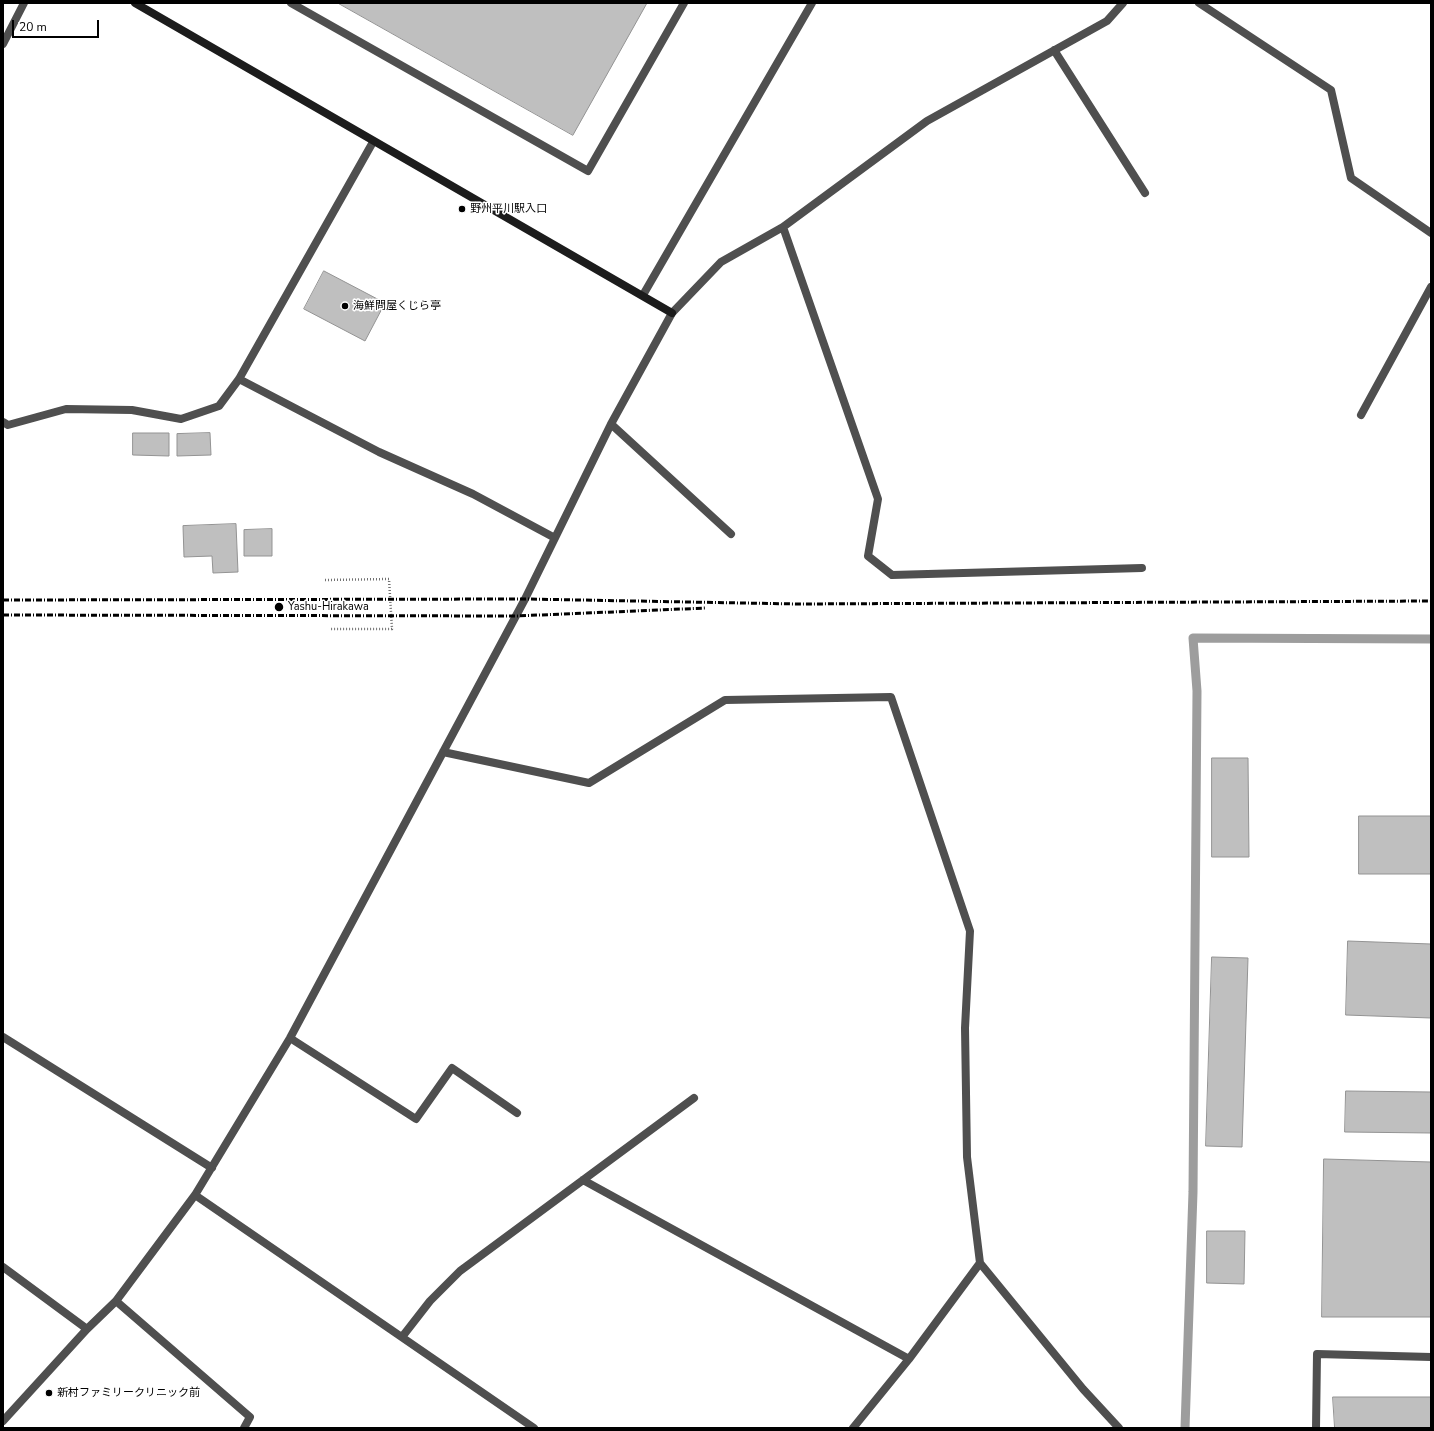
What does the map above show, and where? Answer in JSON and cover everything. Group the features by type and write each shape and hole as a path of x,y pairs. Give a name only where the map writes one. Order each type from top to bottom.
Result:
{"street":[{"path":"3,44 24,3"},
{"path":"135,3 373,142 644,295 672,313"},
{"path":"290,3 588,171 684,3"},
{"path":"644,295 812,3"},
{"path":"3,1421 87,1329 116,1300 195,1195 212,1168 290,1038 525,599 611,424 672,313 721,262 783,227 927,121 1107,21 1123,3"},
{"path":"1199,3 1331,90 1351,178 1431,233"},
{"path":"1054,50 1145,193"},
{"path":"3,422 8,425 66,409 132,410 181,419 219,406 238,380 373,142"},
{"path":"783,227 878,499 868,556 892,574 1142,568"},
{"path":"1361,415 1431,287"},
{"path":"238,380 379,452 472,494 554,538"},
{"path":"611,424 731,534"},
{"path":"443,752 589,783 725,700 891,697 970,931 965,1028 967,1157 980,1263 1083,1389 1119,1428"},
{"path":"3,1037 212,1168"},
{"path":"290,1038 416,1118 452,1068 517,1113"},
{"path":"402,1338 430,1301 460,1270 694,1098"},
{"path":"583,1180 909,1359"},
{"path":"195,1195 534,1428"},
{"path":"853,1428 909,1359 980,1263"},
{"path":"3,1267 87,1329"},
{"path":"116,1300 250,1417 244,1428"},
{"path":"1316,1428 1317,1354 1431,1357"}],"path":[{"path":"325,580 389,579 392,629 330,629"}],"building":[{"path":"338,3 647,3 573,135"},
{"name":"海鮮問屋くじら亭","path":"324,271 385,303 365,341 304,309"},
{"path":"133,433 169,433 169,456 133,455"},
{"path":"210,433 211,455 177,456 177,434"},
{"path":"236,524 238,572 213,573 212,556 184,557 183,526"},
{"path":"272,529 272,556 244,556 244,530"},
{"path":"1212,758 1248,758 1249,857 1212,857"},
{"path":"1359,816 1431,816 1431,874 1359,874"},
{"path":"1348,941 1431,944 1431,1018 1346,1015"},
{"path":"1212,957 1248,958 1242,1147 1206,1146"},
{"path":"1346,1091 1431,1092 1431,1133 1345,1132"},
{"path":"1324,1159 1431,1162 1431,1317 1322,1317"},
{"path":"1207,1231 1245,1231 1244,1284 1207,1283"},
{"path":"1333,1397 1431,1397 1431,1428 1335,1428"}],"waterway":[{"path":"1185,1428 1193,1192 1197,691 1193,638 1431,639"}],"railway":[{"path":"3,600 525,599 798,604 1431,601"},
{"path":"3,615 516,616 706,608"}],"place":[{"name":"野州平川駅入口","path":"462,209"},
{"name":"海鮮問屋くじら亭","path":"345,306"},
{"name":"Yashu-Hirakawa","path":"279,607"},
{"name":"新村ファミリークリニック前","path":"49,1393"}]}
